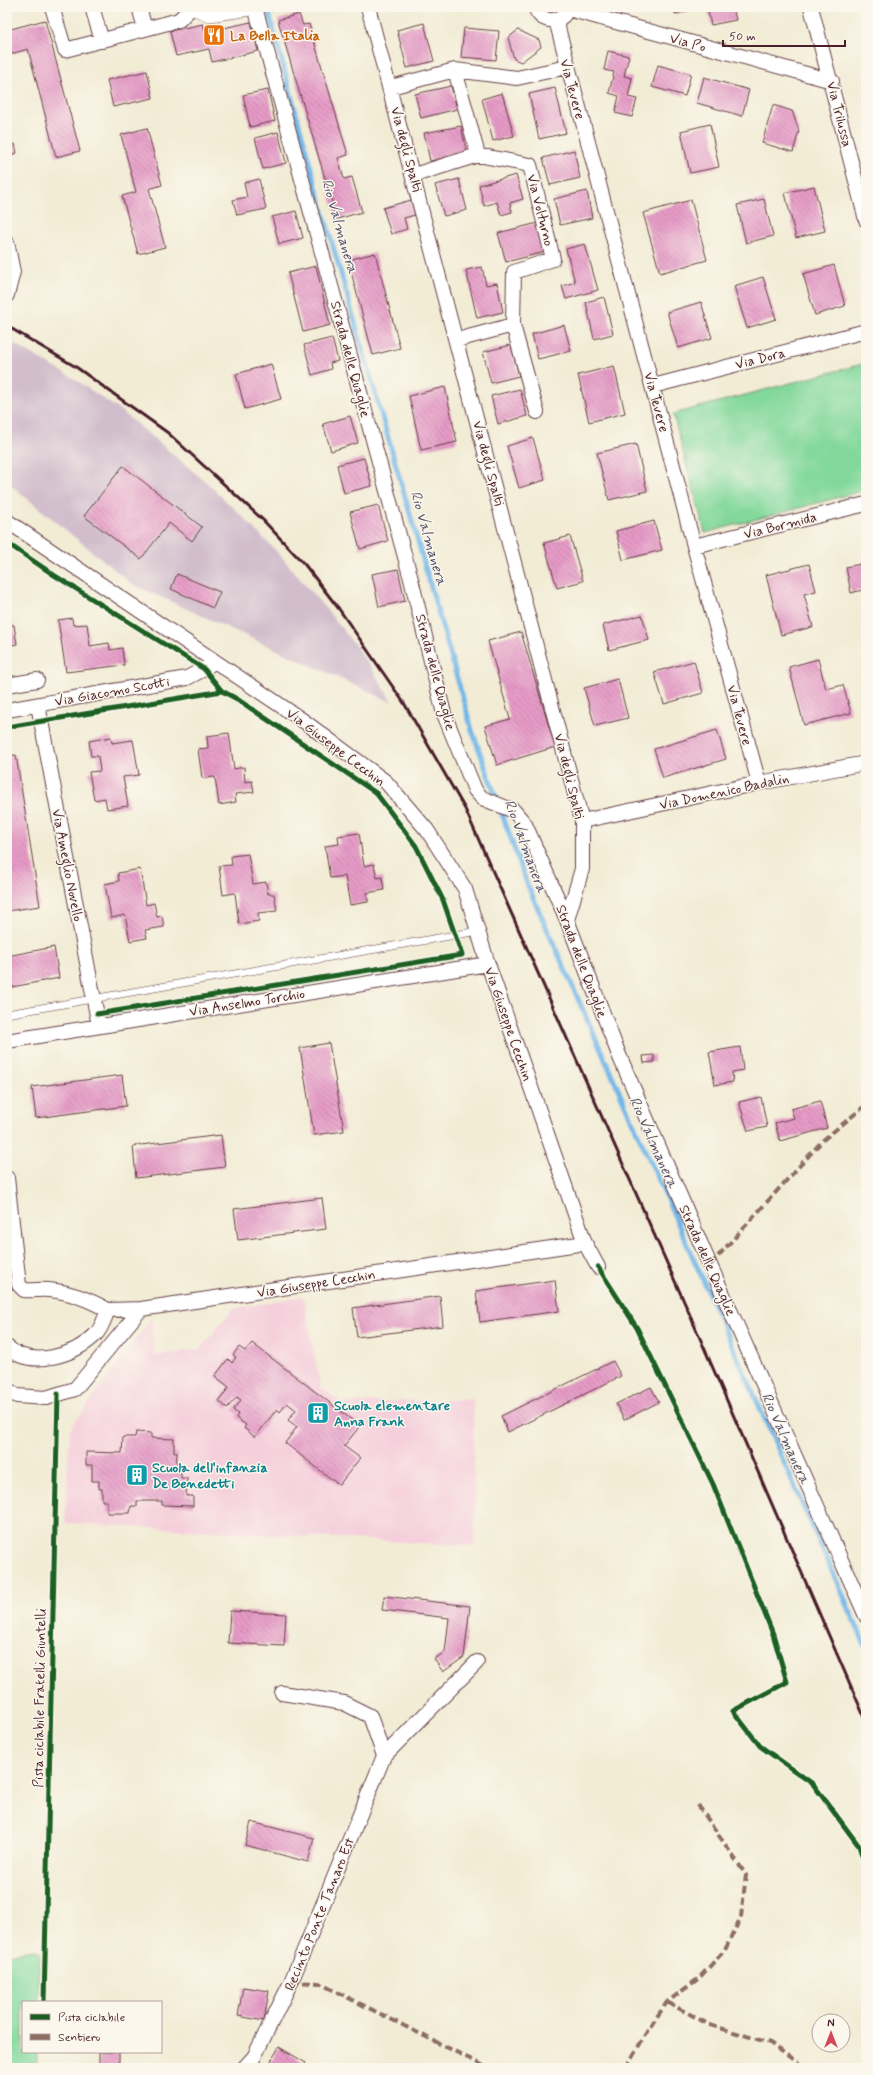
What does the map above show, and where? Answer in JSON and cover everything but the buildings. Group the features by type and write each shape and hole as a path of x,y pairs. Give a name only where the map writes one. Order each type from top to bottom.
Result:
{"street":[{"path":"52,7 65,50 179,20 194,7 210,13 250,7"},
{"path":"92,7 102,41"},
{"path":"139,7 145,29"},
{"name":"Strada delle Quaglie","path":"255,7 411,579 444,714 475,790 482,798 514,811 524,824 567,920 625,1070 866,1616"},
{"name":"Via degli Spalti","path":"368,7 391,87 582,820 582,869 567,920"},
{"path":"535,7 542,18 546,20 556,20"},
{"name":"Via Trilussa","path":"811,7 832,81 866,220"},
{"name":"Via Po","path":"556,20 562,18 568,8 832,81"},
{"name":"Via Tevere","path":"556,20 694,546 759,783"},
{"path":"391,87 455,70 517,78 567,66"},
{"path":"414,175 478,155 455,70"},
{"name":"Via Volturno","path":"478,155 530,165 554,259 514,272 513,325 537,412"},
{"path":"7,242 13,272 7,295"},
{"path":"457,340 513,325"},
{"name":"Via Dora","path":"653,386 866,331"},
{"name":"Via Bormida","path":"694,546 866,504"},
{"name":"Via Giuseppe Cecchin","path":"7,521 213,662 305,722 386,782 427,830 465,889 488,964 585,1242 598,1267"},
{"name":"Via Giacomo Scotti","path":"7,710 187,678 204,670 213,662"},
{"path":"7,685 37,680"},
{"name":"Via Ameglio Novello","path":"38,704 99,1026"},
{"name":"Via Domenico Badalin","path":"582,820 759,783 866,763"},
{"name":"Via Anselmo Torchio","path":"7,1041 488,964"},
{"path":"7,1178 19,1285 24,1290 48,1290 70,1293 92,1301 108,1310 97,1333 81,1347 61,1356 35,1358 16,1354 7,1347"},
{"name":"Via Giuseppe Cecchin","path":"108,1310 142,1309 585,1242"},
{"path":"7,1389 18,1396 46,1398 75,1389 142,1309"},
{"name":"Recinto Ponte Tanaro Est","path":"244,2068 254,2057 291,1982 384,1756 477,1662"},
{"path":"282,1693 344,1703 370,1716 384,1756"}],"lane":[{"path":"7,1014 478,931"}],"path":[{"path":"598,1267 636,1328 713,1484 773,1634 787,1682 733,1711 760,1746 813,1784 859,1846 866,1867"}],"shaded area":[{"path":"7,340 73,378 121,411 207,483 280,555 341,627 372,669 392,702 132,584 7,482"},
{"path":"303,1296 321,1388 342,1403 473,1399 475,1546 65,1523 70,1429 151,1319 154,1356 200,1349 233,1309"}],"green space":[{"path":"866,363 866,490 705,533 673,414"},
{"path":"35,1950 40,1951 38,2001 22,2001 22,2053 37,2053 37,2068 7,2068 7,1954"}],"waterway":[{"name":"Rio Valmanera","path":"269,14 316,187 472,730 527,884 866,1647"}],"railway":[{"path":"7,326 76,367 168,433 263,520 305,565 339,609 404,703 465,809 686,1306 866,1721"}],"marked path":[{"path":"710,1265 823,1140 866,1105"},
{"path":"626,2068 648,2030 667,2002 698,1979 725,1950 741,1917 746,1875 696,1802"},
{"path":"291,1982 319,1983 488,2068"},
{"path":"667,2002 710,2025 770,2043 805,2068"}],"cycle path":[{"path":"7,543 54,575 204,669 222,691"},
{"path":"7,727 222,691 237,699 376,793 416,846 443,900 462,955 97,1014"},
{"path":"598,1267 637,1328 713,1484 773,1634 787,1682 733,1711 760,1746 813,1784 859,1846 866,1867"},
{"name":"Pista ciclabile Fratelli Giuntelli","path":"44,2001 58,1394"}],"place":[{"name":"La Bella Italia","path":"214,35"},
{"name":"Scuola elementare Anna Frank","path":"318,1413"},
{"name":"Scuola dell'infanzia De Benedetti","path":"137,1475"}]}
